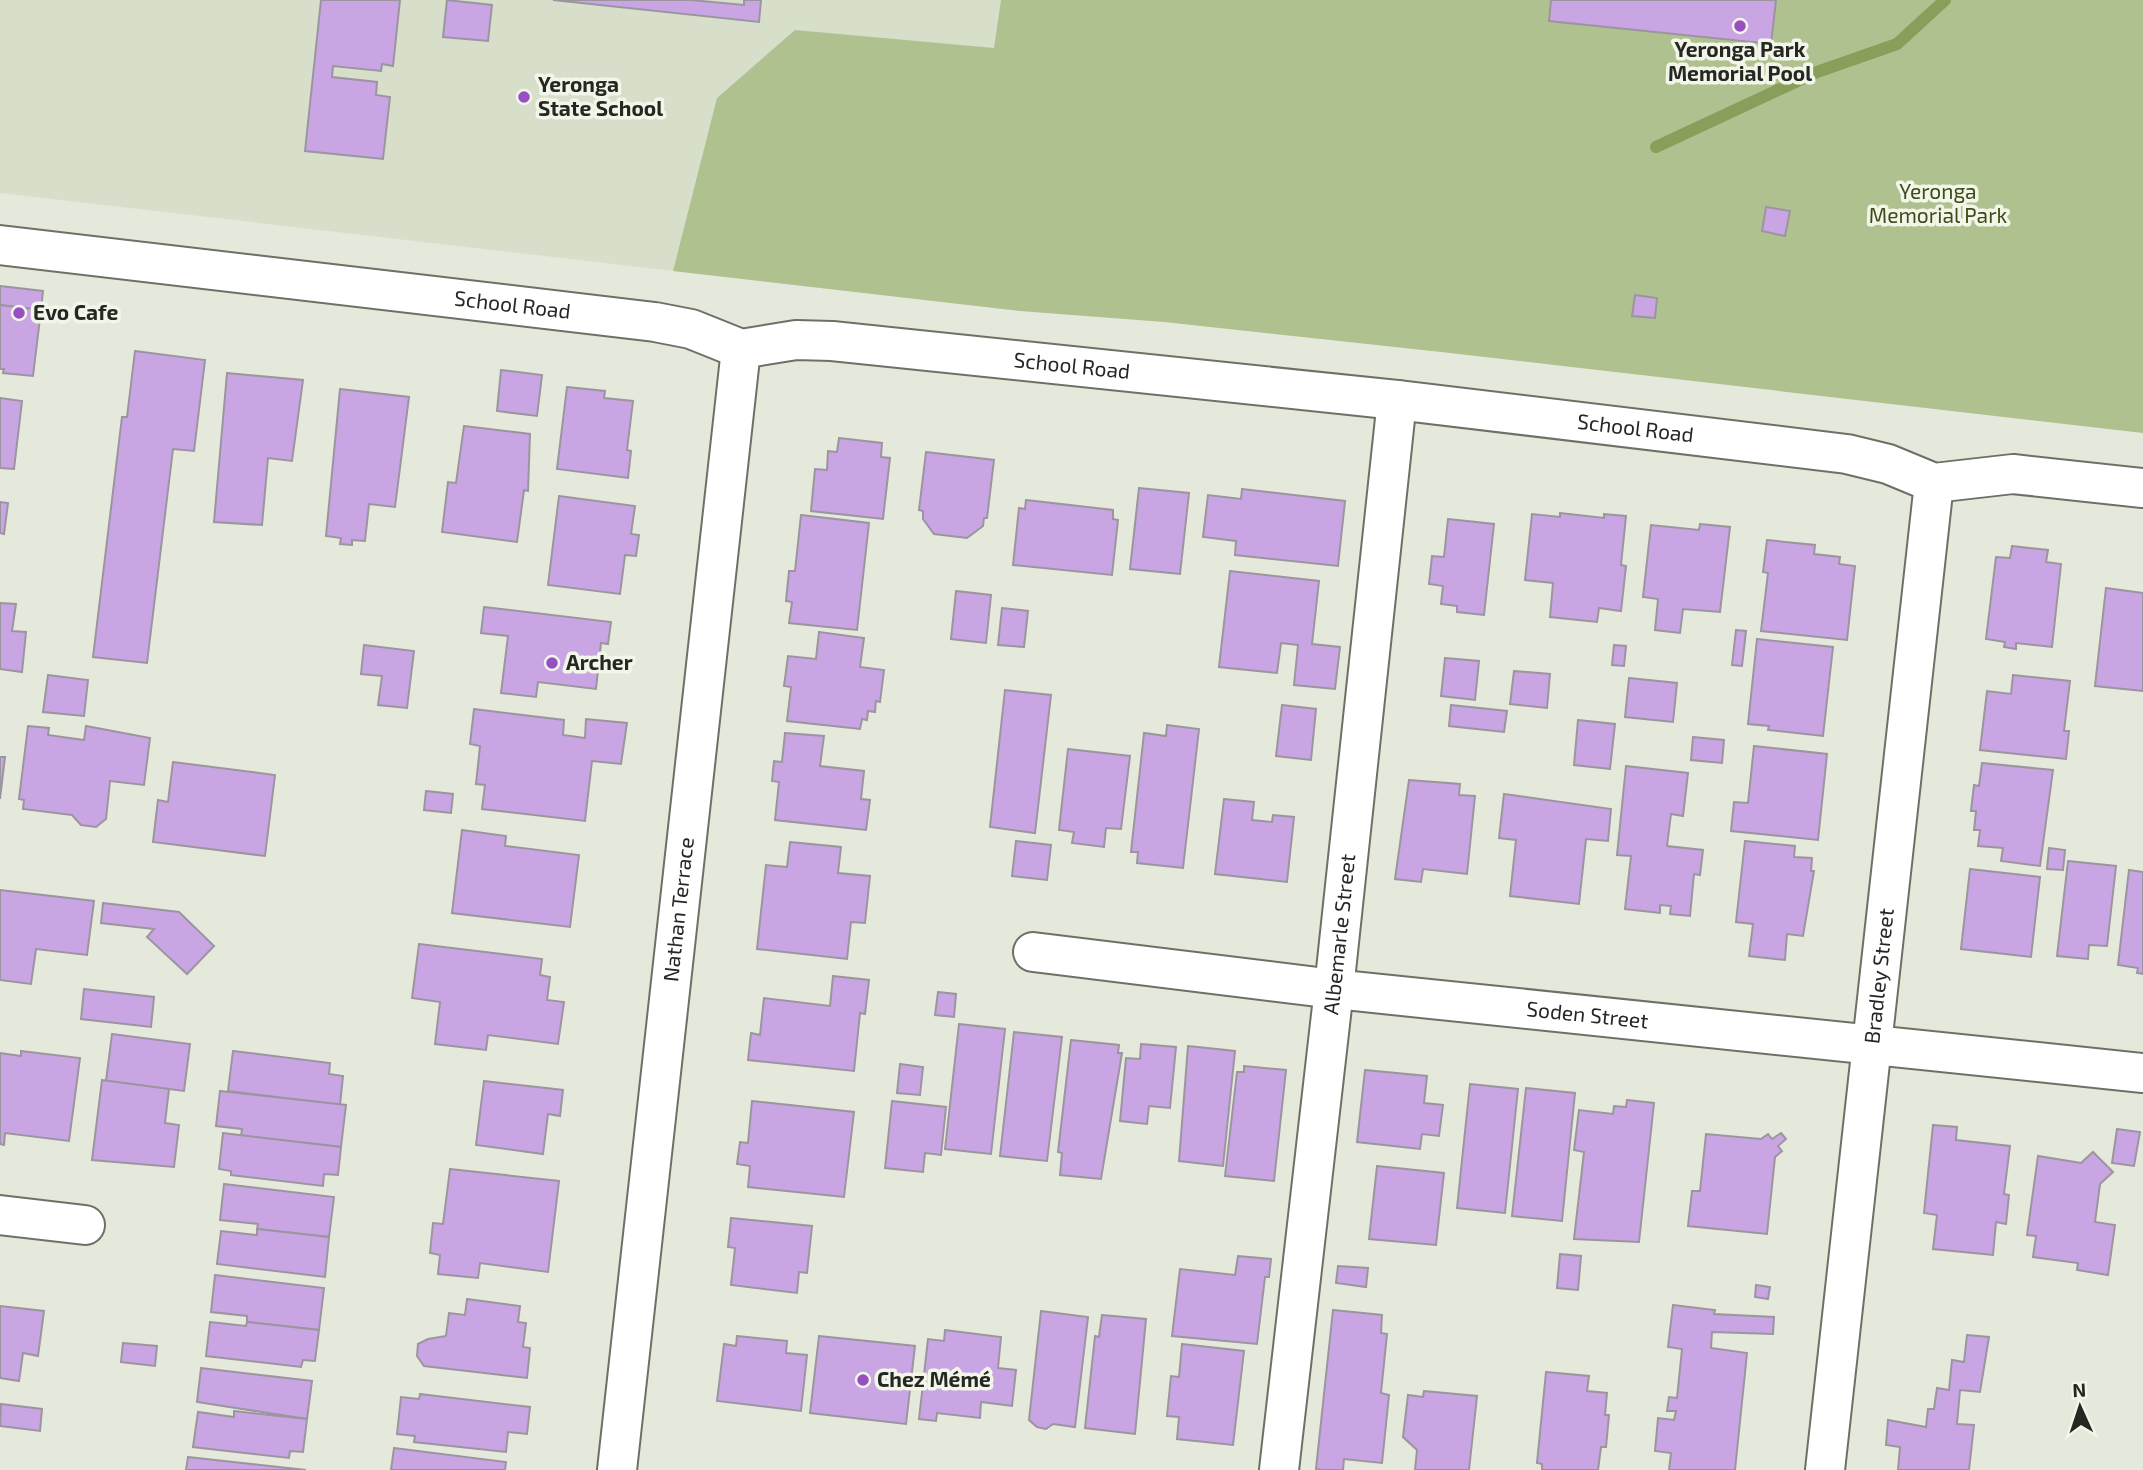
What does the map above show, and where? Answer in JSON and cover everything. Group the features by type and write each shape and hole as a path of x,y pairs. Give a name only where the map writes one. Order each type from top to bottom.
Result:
{"street":[{"name":"School Road","path":"0,245 655,322 691,329 741,349 796,340 832,341 1397,400 1847,454 1888,464 1934,483 2013,474 2143,488"},
{"name":"Nathan Terrace","path":"617,1470 741,349"},
{"name":"Albemarle Street","path":"1279,1470 1397,400"},
{"name":"Bradley Street","path":"1825,1470 1934,483"},
{"name":"Soden Street","path":"1033,952 1334,989 2143,1073"},
{"path":"0,1215 85,1225"}],"shaded area":[{"name":"Yeronga State School","path":"0,0 1060,0 1020,311 0,193"}],"green space":[{"name":"Yeronga Memorial Park","path":"1001,0 2143,0 2143,433 1441,352 1164,322 1020,311 673,271 717,98 795,30 994,48"}],"building":[{"path":"321,0 400,0 393,66 382,64 381,71 333,66 332,77 377,82 376,95 390,97 383,159 305,151"},
{"path":"447,0 492,5 488,41 443,37"},
{"path":"553,0 691,0 744,5 744,0 761,0 759,22"},
{"path":"1551,0 1776,0 1771,44 1549,21"},
{"path":"1766,207 1790,211 1785,236 1762,231"},
{"path":"0,286 43,291 41,310 0,305"},
{"path":"1635,295 1657,298 1655,318 1632,316"},
{"path":"0,305 41,310 33,376 3,373 4,369 0,369"},
{"path":"135,351 205,360 194,451 173,449 147,663 93,657 122,417 127,417"},
{"path":"501,370 542,375 537,416 497,411"},
{"path":"227,373 303,380 292,461 268,458 262,525 214,522"},
{"path":"567,387 605,391 604,398 633,401 627,450 631,451 628,478 557,469"},
{"path":"340,389 409,397 395,507 369,504 365,541 352,540 352,545 340,544 341,538 326,536"},
{"path":"0,398 22,401 14,469 0,468"},
{"path":"464,426 530,434 528,491 524,490 517,542 442,532 448,482 456,483"},
{"path":"839,438 882,443 881,457 890,458 883,519 811,511 815,469 827,470 828,451 837,452"},
{"path":"926,452 994,460 987,518 984,518 983,526 967,538 934,534 923,519 923,511 919,510"},
{"path":"1139,488 1189,493 1180,574 1130,569"},
{"path":"1242,489 1345,501 1338,566 1235,555 1236,541 1203,537 1208,495 1241,499"},
{"path":"559,496 635,506 631,534 639,535 636,556 625,555 620,594 548,585"},
{"path":"1026,500 1113,510 1113,519 1118,520 1112,575 1013,565 1019,508 1025,509"},
{"path":"0,502 8,503 4,534 0,533"},
{"path":"1560,513 1604,518 1604,514 1626,516 1621,565 1626,566 1621,611 1599,608 1597,622 1550,617 1553,583 1525,580 1532,514 1560,517"},
{"path":"801,515 869,523 857,630 789,623 792,602 786,601 789,571 795,571"},
{"path":"1448,519 1494,524 1484,615 1457,612 1457,606 1441,604 1443,586 1429,584 1432,556 1444,557"},
{"path":"1700,524 1730,527 1720,612 1683,609 1680,633 1655,630 1658,599 1643,597 1651,525 1699,530"},
{"path":"1767,540 1815,545 1814,554 1840,557 1839,564 1855,566 1847,640 1761,631 1768,573 1763,572"},
{"path":"2012,546 2048,550 2046,562 2061,564 2052,647 2016,643 2016,649 2004,647 2005,642 1986,639 1996,557 2010,558"},
{"path":"1230,571 1319,581 1312,644 1340,647 1335,689 1294,685 1298,645 1281,643 1277,673 1219,667"},
{"path":"2106,588 2143,593 2143,691 2095,686"},
{"path":"956,591 991,595 986,643 951,639"},
{"path":"0,603 16,604 12,631 26,632 22,672 0,669"},
{"name":"Archer","path":"484,607 611,622 608,644 601,643 596,689 538,682 536,697 501,693 508,636 481,633"},
{"path":"1002,608 1028,611 1024,647 998,645"},
{"path":"1736,630 1746,631 1742,666 1732,665"},
{"path":"819,632 864,638 860,667 884,670 880,702 876,701 875,712 868,711 867,720 862,719 860,729 787,721 791,687 784,686 788,656 816,659"},
{"path":"1757,639 1833,647 1823,736 1768,730 1769,726 1748,724"},
{"path":"364,645 414,651 407,708 378,705 382,676 361,674"},
{"path":"1614,645 1626,646 1624,666 1612,665"},
{"path":"1445,658 1479,661 1475,700 1441,696"},
{"path":"1514,671 1550,674 1547,708 1510,704"},
{"path":"48,675 88,680 84,716 43,712"},
{"path":"2013,675 2070,681 2064,731 2069,731 2066,759 1980,750 1987,691 2011,694"},
{"path":"1629,678 1677,683 1673,722 1625,717"},
{"path":"1005,690 1051,695 1035,833 990,827"},
{"path":"1282,705 1316,709 1311,760 1276,756"},
{"path":"1451,705 1507,711 1504,732 1449,726"},
{"path":"474,709 564,720 563,735 585,738 586,719 627,723 621,764 592,761 585,821 482,809 485,785 476,784 480,746 470,744"},
{"path":"1578,720 1615,724 1610,769 1574,765"},
{"path":"1167,725 1199,729 1183,868 1137,863 1138,852 1131,852 1144,733 1166,736"},
{"path":"28,726 49,728 48,735 84,740 86,726 150,738 144,785 110,781 106,819 96,827 81,825 72,815 23,809 24,800 19,799"},
{"path":"785,733 824,736 820,766 864,771 861,799 870,800 866,830 775,820 779,782 772,781 774,761 782,762"},
{"path":"1693,737 1724,740 1722,763 1691,760"},
{"path":"1754,746 1827,754 1818,840 1731,831 1734,802 1748,803"},
{"path":"1068,749 1130,756 1121,829 1106,828 1104,847 1072,843 1074,832 1059,830"},
{"path":"0,757 5,757 0,799"},
{"path":"173,762 275,775 265,856 153,842 158,800 168,802"},
{"path":"1982,763 2053,770 2040,866 2001,861 2003,848 1978,846 1980,830 1974,830 1976,811 1971,811 1974,785 1979,786"},
{"path":"1626,766 1688,773 1683,816 1671,814 1667,846 1703,850 1700,875 1694,874 1690,916 1670,914 1671,906 1660,905 1660,913 1625,909 1631,856 1617,855"},
{"path":"1409,780 1460,784 1459,795 1475,796 1467,874 1423,869 1421,882 1395,879"},
{"path":"426,791 453,794 451,813 424,810"},
{"path":"1504,794 1611,809 1608,841 1586,839 1579,904 1510,896 1516,840 1499,838"},
{"path":"1224,799 1254,802 1252,820 1272,822 1273,815 1294,817 1287,882 1215,874"},
{"path":"462,830 506,836 505,846 579,855 570,927 452,913"},
{"path":"1016,841 1051,845 1047,880 1012,876"},
{"path":"1745,841 1795,846 1794,857 1812,858 1811,871 1814,871 1803,936 1787,934 1785,960 1749,956 1753,924 1736,922"},
{"path":"790,842 841,847 838,873 870,876 865,923 851,922 847,959 757,949 766,865 787,867"},
{"path":"2049,848 2065,850 2063,870 2047,869"},
{"path":"2068,861 2116,866 2107,946 2089,945 2088,959 2057,956"},
{"path":"1970,869 2040,877 2031,957 1961,949"},
{"path":"2129,870 2143,872 2143,974 2137,973 2138,968 2118,965"},
{"path":"0,890 94,901 87,955 36,949 31,984 0,980"},
{"path":"103,903 179,912 214,946 187,974 147,937 154,929 101,923"},
{"path":"419,944 542,959 540,975 550,977 547,1000 564,1002 558,1044 488,1035 486,1050 435,1044 440,1002 412,998"},
{"path":"833,976 869,980 865,1014 860,1013 854,1071 748,1060 751,1033 760,1035 764,998 830,1006"},
{"path":"84,989 154,997 151,1027 81,1019"},
{"path":"938,992 956,994 954,1017 935,1015"},
{"path":"959,1024 1005,1029 991,1154 945,1149"},
{"path":"1014,1032 1062,1037 1047,1161 1000,1156"},
{"path":"112,1034 190,1044 184,1091 106,1081"},
{"path":"1071,1040 1119,1045 1118,1053 1122,1053 1101,1179 1060,1175 1062,1153 1058,1152"},
{"path":"1141,1044 1176,1047 1170,1108 1149,1106 1147,1124 1120,1121 1126,1058 1140,1059"},
{"path":"1188,1046 1235,1051 1223,1166 1179,1161"},
{"path":"21,1051 80,1058 69,1141 5,1133 4,1145 0,1144 0,1053 21,1056"},
{"path":"233,1051 330,1063 329,1074 343,1076 340,1105 228,1091"},
{"path":"900,1064 923,1067 920,1095 897,1093"},
{"path":"1244,1066 1286,1070 1274,1181 1225,1176 1237,1072 1244,1072"},
{"path":"1365,1070 1427,1076 1424,1103 1443,1105 1439,1136 1422,1134 1420,1149 1357,1142"},
{"path":"102,1080 169,1089 165,1123 179,1125 174,1167 92,1160"},
{"path":"484,1081 563,1090 560,1116 548,1114 543,1154 476,1145"},
{"path":"1470,1084 1518,1089 1505,1213 1457,1208"},
{"path":"1526,1088 1575,1093 1562,1221 1512,1216"},
{"path":"220,1091 346,1105 341,1147 241,1136 242,1129 216,1126"},
{"path":"1627,1100 1654,1103 1639,1242 1574,1239 1584,1152 1574,1150 1579,1110 1613,1114 1614,1106 1626,1107"},
{"path":"752,1101 854,1112 844,1197 748,1187 750,1166 737,1164 740,1142 748,1143"},
{"path":"892,1101 946,1107 941,1155 925,1153 923,1172 885,1168"},
{"path":"1933,1125 1957,1127 1956,1140 2010,1146 2004,1194 2009,1195 2006,1224 1996,1222 1993,1255 1933,1249 1937,1215 1924,1213"},
{"path":"2117,1129 2140,1132 2134,1166 2112,1163"},
{"path":"223,1133 341,1147 338,1175 324,1174 323,1186 231,1175 231,1171 219,1169"},
{"path":"1781,1133 1786,1139 1778,1146 1782,1151 1775,1157 1767,1234 1688,1226 1692,1191 1700,1191 1706,1134 1761,1139 1768,1134 1772,1139"},
{"path":"2093,1152 2113,1172 2100,1184 2095,1222 2115,1225 2108,1275 2077,1270 2078,1263 2033,1257 2036,1236 2027,1235 2038,1156 2081,1163"},
{"path":"1377,1166 1444,1173 1436,1245 1369,1239"},
{"path":"450,1169 559,1181 548,1272 480,1263 478,1278 438,1274 440,1255 430,1253 433,1223 443,1224"},
{"path":"224,1184 334,1197 329,1237 257,1229 258,1224 220,1220"},
{"path":"731,1218 812,1226 807,1273 799,1272 797,1293 731,1285 735,1248 728,1247"},
{"path":"257,1229 329,1237 325,1277 217,1264 221,1231 257,1235"},
{"path":"1560,1254 1581,1256 1578,1290 1557,1288"},
{"path":"1238,1256 1271,1259 1269,1277 1265,1277 1257,1344 1172,1336 1180,1269 1235,1275"},
{"path":"1338,1266 1368,1268 1366,1287 1336,1283"},
{"path":"215,1275 324,1288 319,1330 247,1322 247,1316 211,1312"},
{"path":"1756,1285 1770,1287 1768,1299 1755,1297"},
{"path":"467,1299 520,1306 518,1322 526,1323 523,1347 530,1348 527,1378 424,1366 417,1356 418,1344 446,1336 449,1313 465,1315"},
{"path":"1673,1305 1715,1310 1714,1314 1774,1317 1773,1334 1712,1332 1711,1348 1747,1353 1735,1470 1669,1470 1671,1453 1655,1451 1658,1418 1674,1420 1676,1411 1667,1411 1669,1397 1677,1398 1682,1349 1668,1347"},
{"path":"0,1306 44,1311 38,1356 23,1353 19,1381 0,1378"},
{"path":"1333,1310 1382,1315 1381,1333 1387,1334 1381,1393 1389,1395 1382,1463 1344,1459 1343,1470 1316,1469"},
{"path":"1041,1311 1088,1317 1075,1427 1053,1424 1046,1429 1037,1427 1029,1420"},
{"path":"1102,1315 1146,1319 1135,1434 1085,1428 1095,1336 1099,1337"},
{"path":"210,1322 246,1326 247,1322 319,1330 315,1361 303,1360 301,1367 206,1356"},
{"path":"945,1330 1001,1337 998,1368 1016,1370 1012,1406 981,1402 980,1418 937,1413 936,1421 919,1419 928,1339 944,1341"},
{"path":"1967,1335 1989,1337 1980,1392 1960,1390 1957,1424 1974,1425 1969,1470 1898,1470 1900,1447 1886,1445 1888,1420 1926,1427 1928,1409 1934,1409 1937,1388 1949,1390 1952,1360 1964,1362"},
{"path":"737,1336 787,1341 786,1353 807,1355 801,1411 717,1401 724,1344 736,1346"},
{"name":"Chez Mémé","path":"819,1336 915,1346 906,1424 810,1413"},
{"path":"123,1343 157,1346 155,1366 121,1362"},
{"path":"1182,1344 1244,1351 1233,1445 1177,1439 1179,1417 1167,1416 1171,1376 1179,1377"},
{"path":"201,1368 312,1381 307,1419 197,1402"},
{"path":"1546,1372 1589,1376 1587,1391 1607,1393 1605,1415 1609,1415 1606,1447 1601,1447 1598,1470 1542,1470 1542,1464 1537,1463"},
{"path":"1424,1391 1477,1396 1469,1470 1415,1470 1417,1450 1403,1437 1408,1395 1423,1397"},
{"path":"420,1394 530,1407 527,1434 508,1432 506,1452 414,1442 415,1436 397,1434 401,1397 419,1399"},
{"path":"1,1404 42,1409 40,1431 0,1426"},
{"path":"234,1411 307,1419 303,1452 290,1451 289,1458 193,1447 198,1412 234,1417"},
{"path":"394,1448 506,1462 505,1470 391,1470"},
{"path":"188,1457 306,1470 186,1470"}],"waterway":[{"path":"1656,147 1817,72 1897,44 1945,0"}],"place":[{"name":"Yeronga Park Memorial Pool","path":"1740,26"},
{"name":"Yeronga State School","path":"524,97"},
{"name":"Evo Cafe","path":"19,313"},
{"name":"Archer","path":"552,663"},
{"name":"Chez Mémé","path":"863,1380"}]}
